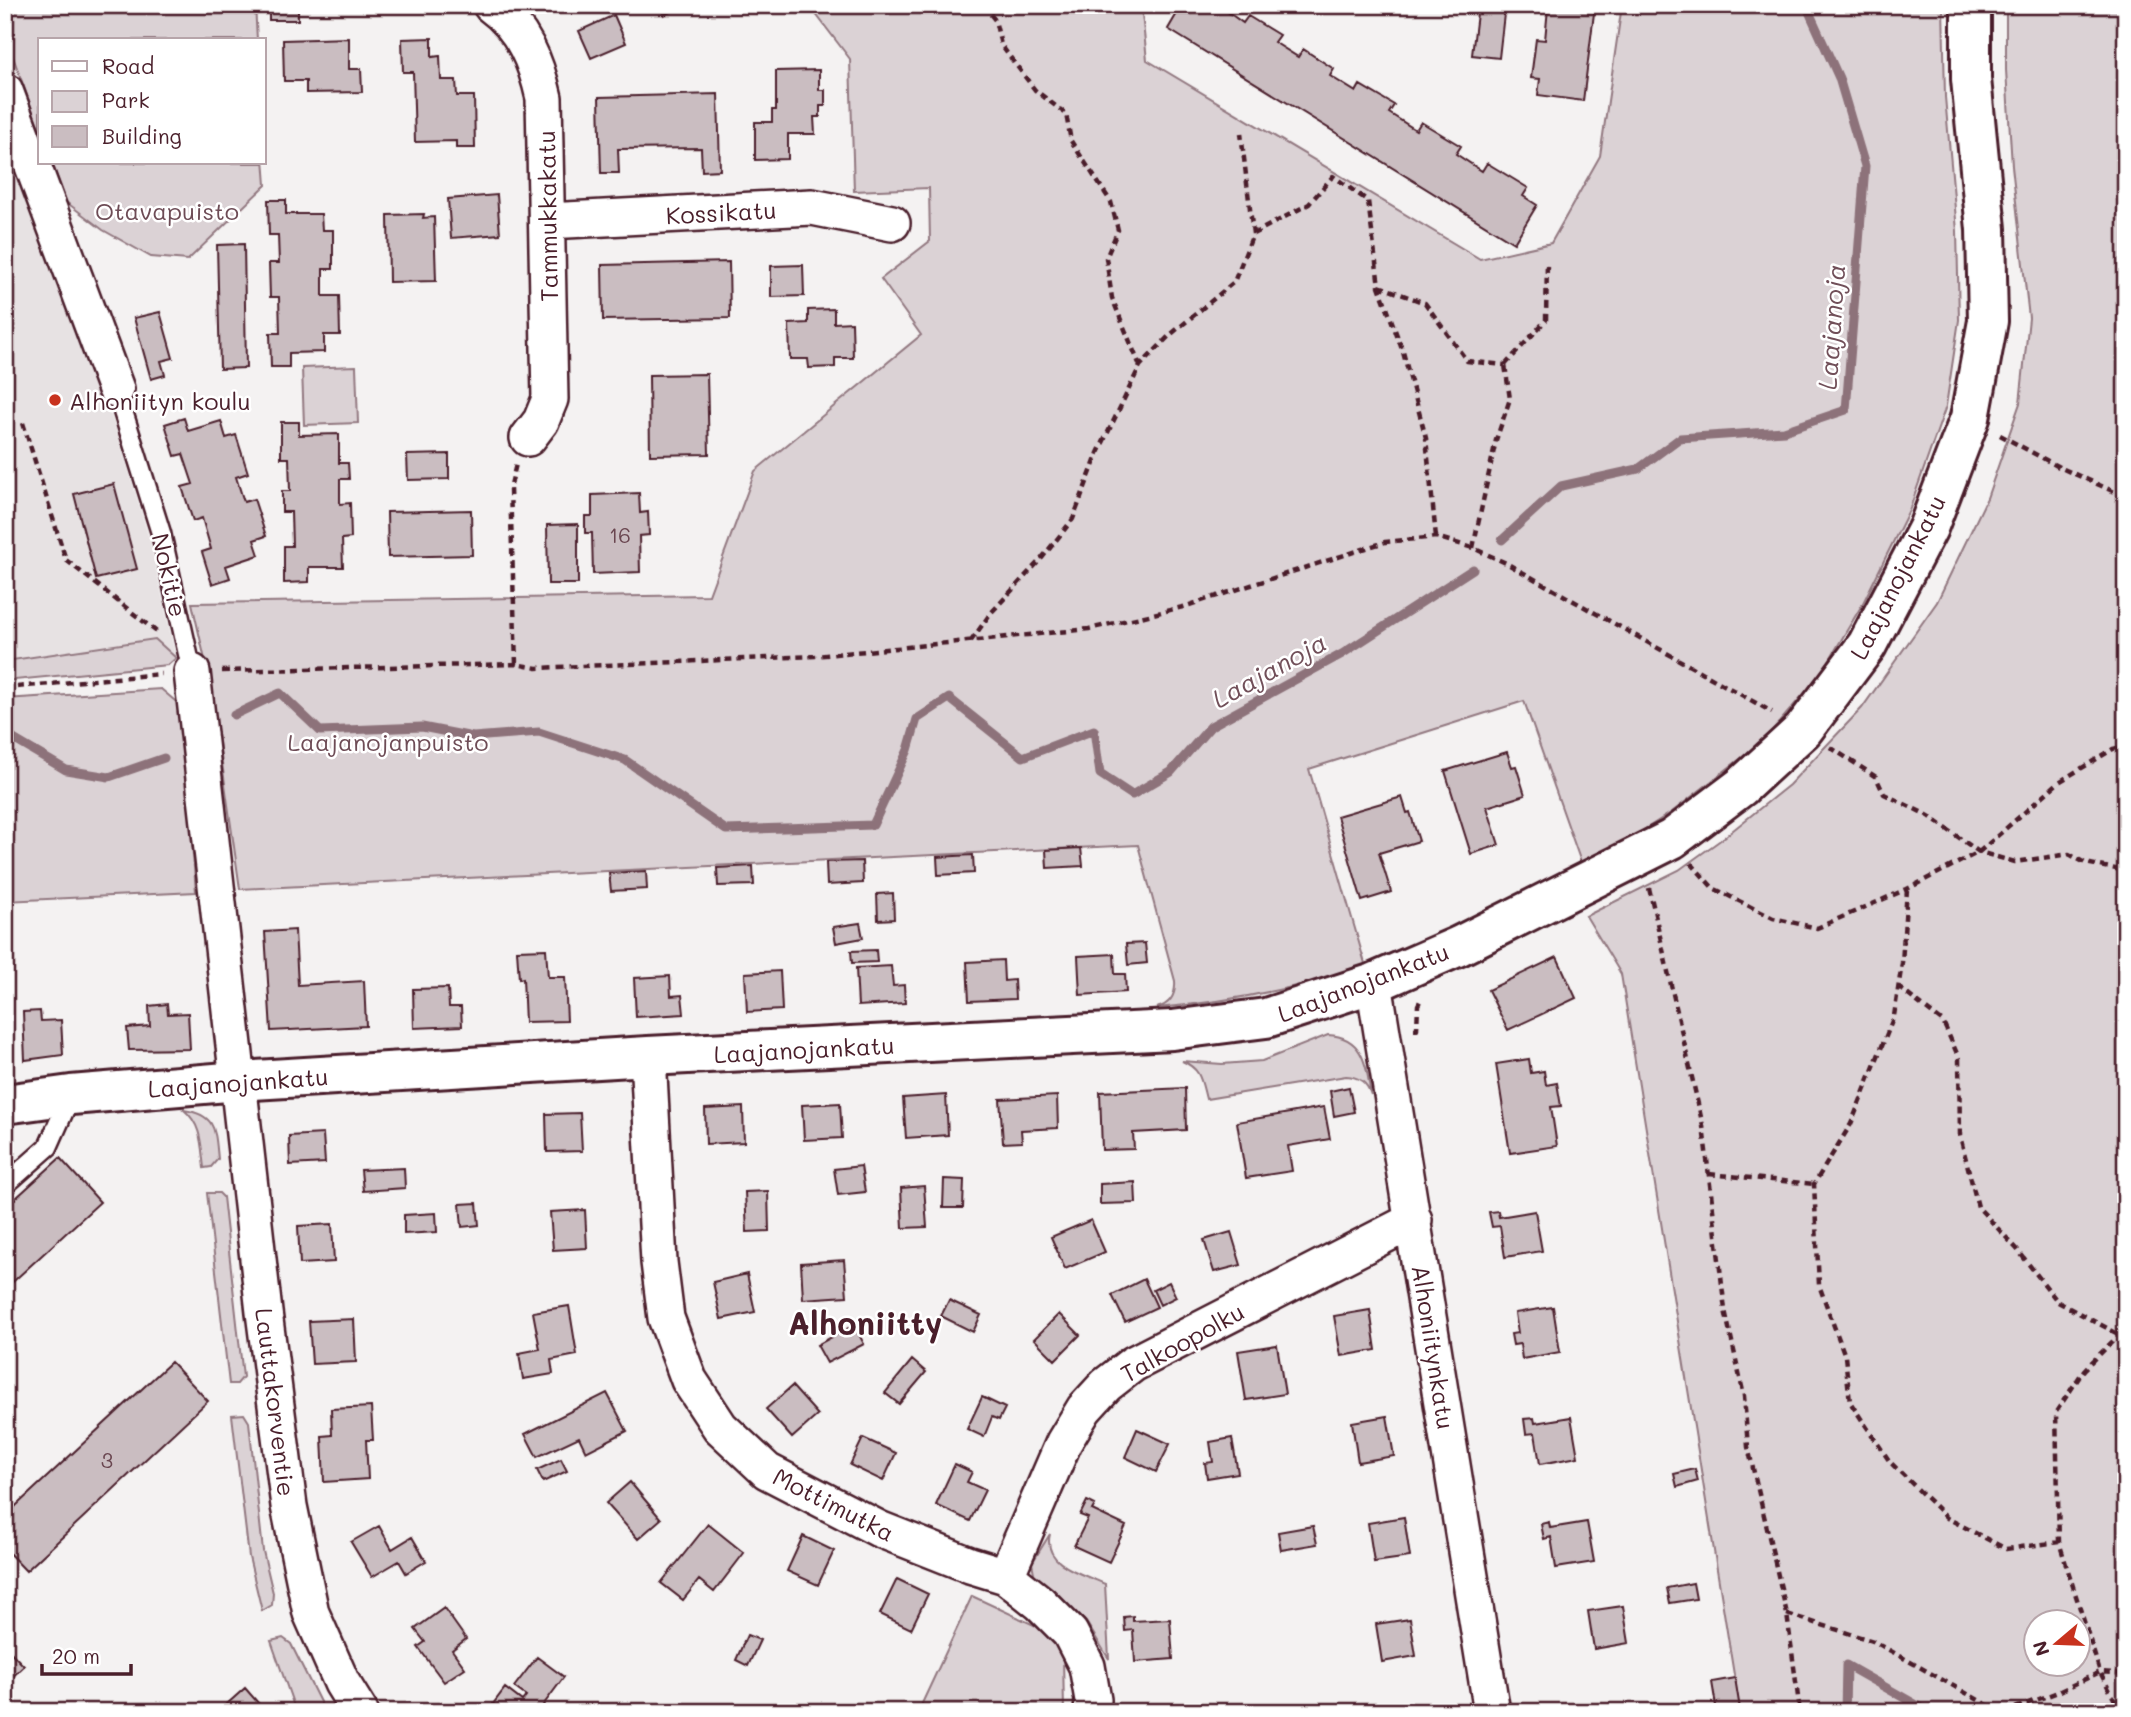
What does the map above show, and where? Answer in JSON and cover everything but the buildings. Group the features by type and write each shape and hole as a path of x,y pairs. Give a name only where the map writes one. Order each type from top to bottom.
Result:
{"street":[{"name":"Tammukkakatu","path":"491,5 514,25 528,47 544,99 550,400 541,421 528,438"},
{"name":"Laajanojankatu","path":"5,1104 71,1095 239,1080 1220,1026 1266,1018 1374,983 1486,934 1672,839 1809,734 1867,645 1928,528 1970,418 1988,321 1986,229 1971,79 1970,5"},
{"name":"Nokitie","path":"5,91 116,388"},
{"name":"Kossikatu","path":"548,221 813,206 892,223"},
{"name":"Nokitie","path":"191,664 239,1080"},
{"name":"Alhoniitynkatu","path":"1374,983 1492,1712"},
{"name":"Mottimutka","path":"648,1056 659,1262 666,1318 689,1380 720,1427 767,1471 879,1529 970,1565 1006,1576 1040,1603 1070,1633 1087,1666 1093,1700 1092,1712"},
{"name":"Lauttakorventie","path":"239,1080 289,1506 312,1613 342,1683 360,1712"},
{"name":"Talkoopolku","path":"1006,1576 1064,1442 1084,1409 1106,1385 1133,1364 1414,1220"}],"lane":[{"name":"Nokitie","path":"116,388 161,533 191,664"},
{"path":"5,1185 48,1147 71,1095"}],"path":[{"path":"983,5 995,20 1001,45 1035,90 1066,114 1071,141 1111,202 1118,230 1106,258 1112,298 1140,366"},
{"path":"971,642 990,614 1042,558 1073,519 1098,453 1140,366 1169,337 1234,282 1253,234 1241,134"},
{"path":"1253,234 1309,204 1333,176 1368,201 1379,286 1403,352 1426,438 1436,537"},
{"path":"1505,365 1546,320 1547,261"},
{"path":"1379,286 1425,303 1467,361 1505,365"},
{"path":"1473,548 1496,440 1510,400 1505,365"},
{"path":"23,422 66,560 191,664"},
{"path":"1990,429 2059,467 2126,497"},
{"path":"516,664 510,489 516,463 528,438"},
{"path":"5,688 191,664 516,664 537,668 815,656 971,642 1089,629 1183,607 1385,542 1436,537 1473,548 1506,563 1809,734 1876,778 1884,794 1929,816 1979,852 2015,862 2069,854 2085,863 2126,872"},
{"path":"1688,860 1713,888 1773,918 1817,928 1907,889 1979,852 2059,782 2113,749 2126,746"},
{"path":"1648,886 1703,1126 1725,1310 1744,1396 1748,1447 1787,1614 1800,1712"},
{"path":"1907,889 1894,1016 1851,1124 1814,1184 1819,1285 1845,1356 1850,1402 1890,1462 1947,1518 2006,1549 2059,1542"},
{"path":"1898,987 1943,1022 1959,1058 1960,1136 1978,1207 2017,1249 2058,1302 2120,1335"},
{"path":"1383,1036 1417,1029 1418,1005 1423,995"},
{"path":"1709,1174 1814,1184"},
{"path":"2121,1712 2100,1672 2059,1542 2056,1412 2084,1370 2126,1328"},
{"path":"1787,1614 1873,1641 2002,1712 2058,1692 2100,1672 2126,1674"}],"shaded area":[{"name":"Alhoniityn koulu","path":"5,132 117,432 149,538 176,658 155,639 5,661"}],"green space":[{"path":"5,5 255,5 257,38 38,38 38,126 5,35"},
{"name":"Laajanojanpuisto","path":"809,5 1141,5 1147,60 1480,259 1551,243 1600,156 1622,5 1943,5 1945,97 1957,231 1959,320 1946,406 1910,508 1862,605 1821,674 1763,741 1672,812 1583,868 1524,701 1309,769 1366,967 1288,988 1210,1002 1157,1008 1172,998 1175,981 1138,845 240,889 211,686 192,603 709,595 755,471 921,335 881,279 930,241 929,188 854,191 850,59"},
{"path":"2006,5 2126,7 2126,1712 1740,1712 1621,974 1586,916 1679,870 1789,785 1862,708 1937,602 1987,498 2020,403 2029,318 2012,166 2006,70"},
{"name":"Otavapuisto","path":"52,164 264,164 266,185 188,260 151,257 103,230 66,202"},
{"path":"356,366 358,423 304,425 302,368"},
{"path":"155,639 176,658 168,665 5,681 5,661"},
{"path":"161,689 181,706 196,892 5,901 5,699"},
{"path":"1328,1035 1340,1037 1356,1047 1365,1063 1371,1095 1362,1081 1346,1076 1206,1099 1197,1072 1182,1061 1222,1064 1262,1061"},
{"path":"184,1110 203,1116 212,1126 218,1159 211,1167 204,1168 197,1129"},
{"path":"207,1193 219,1193 223,1197 243,1377 237,1384 229,1384"},
{"path":"244,1414 249,1422 263,1551 273,1593 272,1605 262,1611 249,1557 232,1415"},
{"path":"1050,1534 1049,1545 1058,1561 1105,1584 1109,1659 1086,1622 1035,1578 1032,1563"},
{"path":"972,1596 1047,1631 1063,1654 1064,1712 918,1712"},
{"path":"283,1638 291,1644 325,1712 296,1712 271,1641"}],"waterway":[{"name":"Laajanoja","path":"1502,540 1561,486 1638,469 1680,438 1784,431 1846,410 1865,166 1839,78 1806,5"},
{"name":"Laajanoja","path":"234,715 280,693 320,731 422,727 473,737 539,732 625,760 726,830 873,825 908,750 917,719 949,698 1023,757 1094,730 1100,774 1132,795 1171,772 1211,726 1342,654 1473,569"},
{"name":"Laajanoja","path":"5,734 66,770 109,777 164,758"},
{"path":"1845,1712 1846,1665 1929,1712"}],"place":[{"name":"Alhoniityn koulu","path":"55,400"}],"district":[{"name":"Alhoniitty","path":"865,1322"}]}
